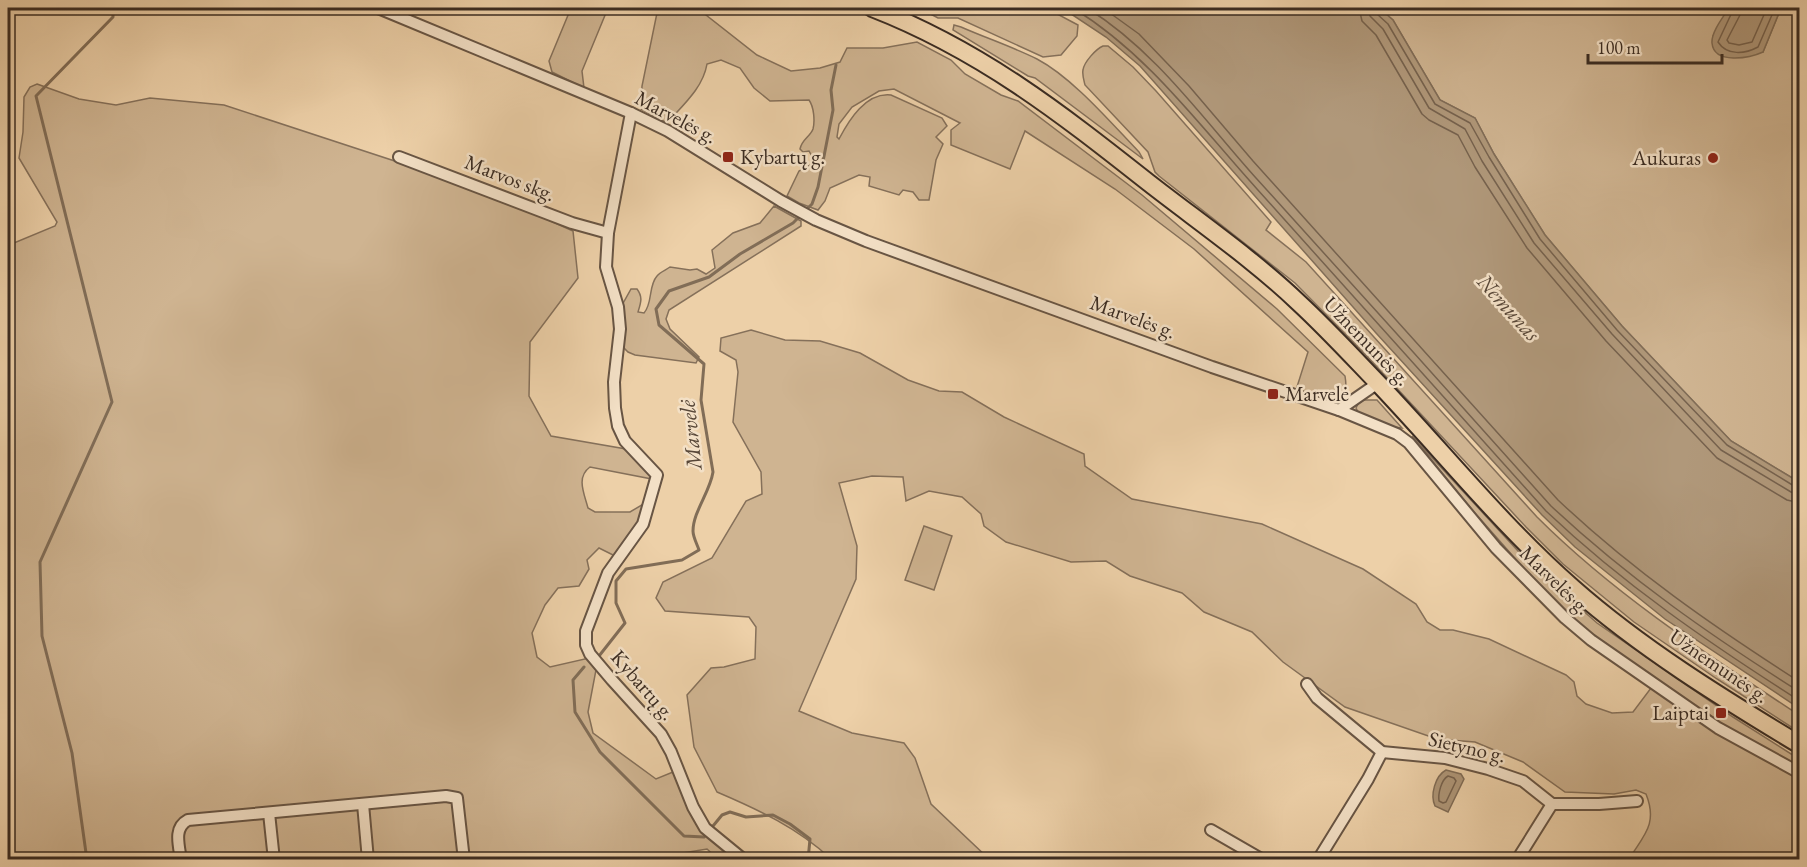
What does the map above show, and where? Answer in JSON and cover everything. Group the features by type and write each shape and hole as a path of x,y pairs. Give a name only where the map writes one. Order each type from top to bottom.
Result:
{"main road":[{"name":"Užnemunės g.","path":"872,8 940,37 971,54 1065,117 1283,288 1378,383 1514,531 1572,588 1659,653 1742,710 1800,745"}],"street":[{"name":"Marvelės g.","path":"378,8 668,131 795,209 866,241 1212,367 1339,410 1397,434 1409,443 1496,548 1540,595 1591,640 1718,728 1800,773"},
{"name":"Kybartų g.","path":"631,114 608,233 606,267 618,307 620,329 614,382 618,426 625,441 657,475 643,524 608,573 586,631 586,645 590,654 661,735 671,752 693,807 709,831 744,860"},
{"name":"Marvos skg.","path":"399,157 572,223 608,233"},
{"path":"1339,410 1378,383"},
{"path":"1307,684 1317,698 1382,752 1318,860"},
{"name":"Sietyno g.","path":"1382,752 1445,758 1488,769 1523,781 1552,804"},
{"path":"180,860 178,829 188,820 446,796 457,798 464,860"},
{"path":"1517,860 1552,804 1637,801"},
{"path":"363,804 368,860"},
{"path":"269,813 274,860"},
{"path":"1211,830 1263,860"}],"shaded area":[{"path":"571,8 608,8 582,71 584,88 552,72 549,61"},
{"path":"658,8 697,8 757,55 791,71 820,68 840,62 847,48 883,48 917,42 951,60 965,74 1001,95 1018,101 1142,195 1277,309 1345,376 1346,389 1343,397 1338,401 1323,401 1296,390 1308,352 1194,249 1115,189 1025,131 1010,169 951,145 951,130 960,123 894,89 879,91 852,107 839,124 837,137 839,139 859,109 882,95 891,95 942,118 947,126 936,137 943,144 936,160 929,200 919,200 913,192 903,190 899,195 869,186 870,177 859,175 830,188 825,201 818,210 799,203 787,196 799,171 814,163 809,151 803,152 800,149 814,126 813,110 809,100 770,101 754,88 740,68 721,60 707,64 697,88 667,123 641,109 642,86"},
{"path":"919,8 1046,8 1078,25 1077,36 1061,55 1043,57 958,18 938,18"},
{"path":"1379,8 1729,8 1713,36 1763,52 1781,8 1799,8 1799,482 1731,441 1622,326 1545,235 1494,154 1475,118 1440,100 1393,20"},
{"path":"954,25 1019,50 1051,67 1091,102 1143,159 1035,78 1028,76 953,30"},
{"path":"1103,46 1108,46 1133,67 1156,91 1271,222 1266,230 1306,262 1537,517 1598,572 1663,623 1799,715 1799,732 1634,622 1563,564 1295,283 1159,176 1155,172 1148,152 1085,85 1084,67 1091,56"},
{"path":"37,84 79,99 116,105 150,98 224,105 477,188 573,231 578,278 530,342 529,396 551,436 626,449 652,475 652,479 590,467 586,471 582,486 588,508 595,512 630,512 645,503 641,520 615,556 599,548 587,560 589,569 579,586 558,588 545,605 532,633 537,657 550,667 589,658 596,670 588,712 593,733 656,779 673,772 698,822 731,852 725,859 718,859 707,849 670,855 674,860 8,859 8,243 14,243 55,226 57,222 19,158 23,132 24,97 30,87"},
{"path":"774,206 801,221 801,226 669,310 666,319 670,329 699,357 696,363 635,355 622,346 621,307 631,289 637,289 639,292 641,300 638,312 644,313 649,304 654,280 660,273 670,267 697,269 706,274 715,268 712,250 733,233 760,223"},
{"path":"751,330 785,340 820,341 860,353 908,380 939,391 962,392 1004,417 1084,454 1085,466 1132,499 1262,524 1363,569 1416,604 1427,622 1440,630 1453,630 1489,639 1566,675 1574,682 1577,696 1586,704 1612,713 1633,712 1651,688 1657,684 1590,633 1548,596 1475,513 1412,436 1530,564 1597,623 1733,717 1799,759 1799,859 1629,859 1648,829 1651,813 1646,794 1636,790 1614,794 1565,792 1523,762 1475,742 1437,739 1345,707 1283,662 1252,632 1204,612 1182,593 1130,576 1106,561 1071,562 1006,542 984,526 981,514 962,497 929,491 906,501 903,477 872,476 839,483 857,546 856,579 799,711 852,733 904,743 915,758 931,804 989,859 831,859 792,829 717,792 694,747 687,695 711,668 755,659 756,627 749,617 665,611 656,598 663,582 712,558 746,501 762,494 761,472 733,422 738,372 736,360 720,351 721,338"},
{"path":"1364,400 1377,400 1402,428 1393,427 1359,414 1356,408"},
{"path":"924,526 952,536 934,590 905,580"}],"water":[{"name":"Nemunas","path":"1062,8 1379,8 1393,20 1440,100 1475,118 1494,154 1545,235 1622,326 1731,441 1799,482 1799,708 1665,619 1575,547 1542,515 1376,333 1140,66 1106,37"},
{"path":"1729,8 1781,8 1763,52 1733,58 1719,55 1714,50 1712,39 1718,24"},
{"path":"1446,770 1461,774 1464,779 1448,812 1435,806 1433,797 1436,781"}],"waterway":[{"path":"87,860 72,753 42,636 40,562 112,402 36,96 113,17 113,8"},
{"name":"Marvelė","path":"805,211 812,204 818,187 833,110 831,90 836,65"},
{"name":"Marvelė","path":"599,656 625,623 616,603 616,581 626,569 682,560 699,550 693,533 694,524 713,472 701,400 704,364 659,325 656,309 669,291 709,277 740,254 793,223 800,216"},
{"name":"Marvelė","path":"584,667 573,680 575,712 600,752 684,836 704,837 722,815 730,812 746,817 773,815 810,839 808,860"}],"place":[{"name":"Kybartų g.","path":"728,157"},
{"name":"Aukuras","path":"1713,158"},
{"name":"Marvelė","path":"1273,394"},
{"name":"Laiptai","path":"1721,713"}]}
